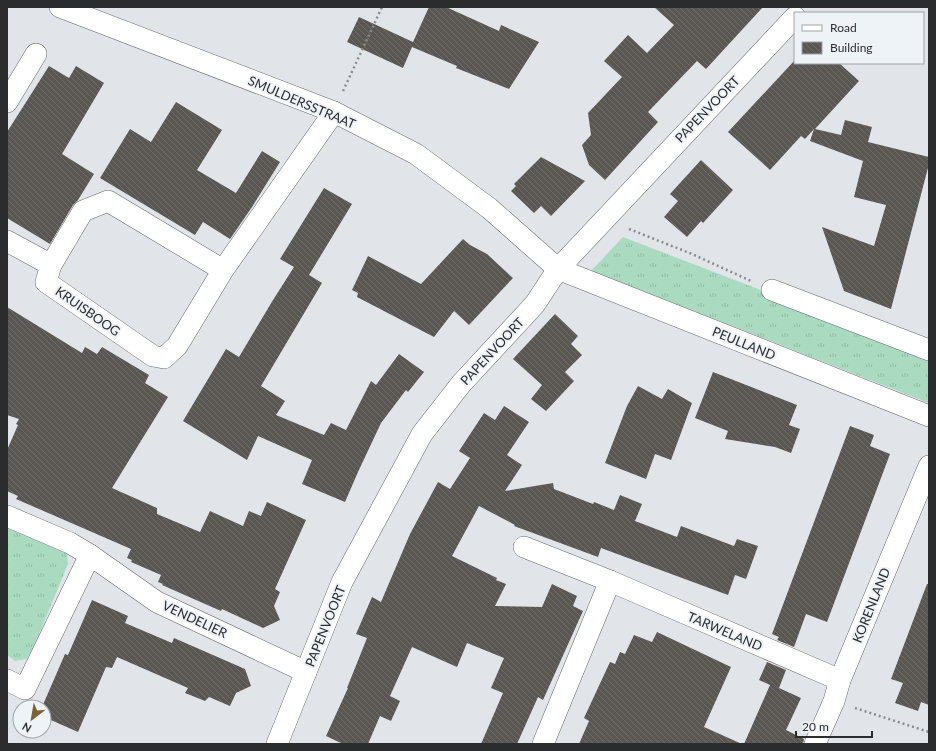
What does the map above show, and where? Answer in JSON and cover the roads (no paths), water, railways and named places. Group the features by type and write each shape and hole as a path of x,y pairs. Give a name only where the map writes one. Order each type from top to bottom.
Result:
{"street":[{"name":"SMULDERSSTRAAT","path":"60,7 334,112 416,154 489,208 558,269"},
{"name":"PAPENVOORT","path":"277,744 342,582 422,434 461,384 535,304 558,269 794,18"},
{"path":"7,102 36,54"},
{"name":"KRUISBOOG","path":"223,270 108,201 83,211 50,265 46,282 153,356 164,358 178,346 223,270 334,112"},
{"path":"7,241 50,265"},
{"name":"PEULLAND","path":"558,269 929,416"},
{"path":"772,290 929,350"},
{"name":"KORENLAND","path":"814,744 834,701 840,680 929,466"},
{"name":"VENDELIER","path":"7,516 70,543 90,555 157,602 306,672"},
{"name":"TARWELAND","path":"524,546 610,581 840,680"},
{"path":"7,680 25,689 90,555"},
{"path":"543,744 610,581"}]}
